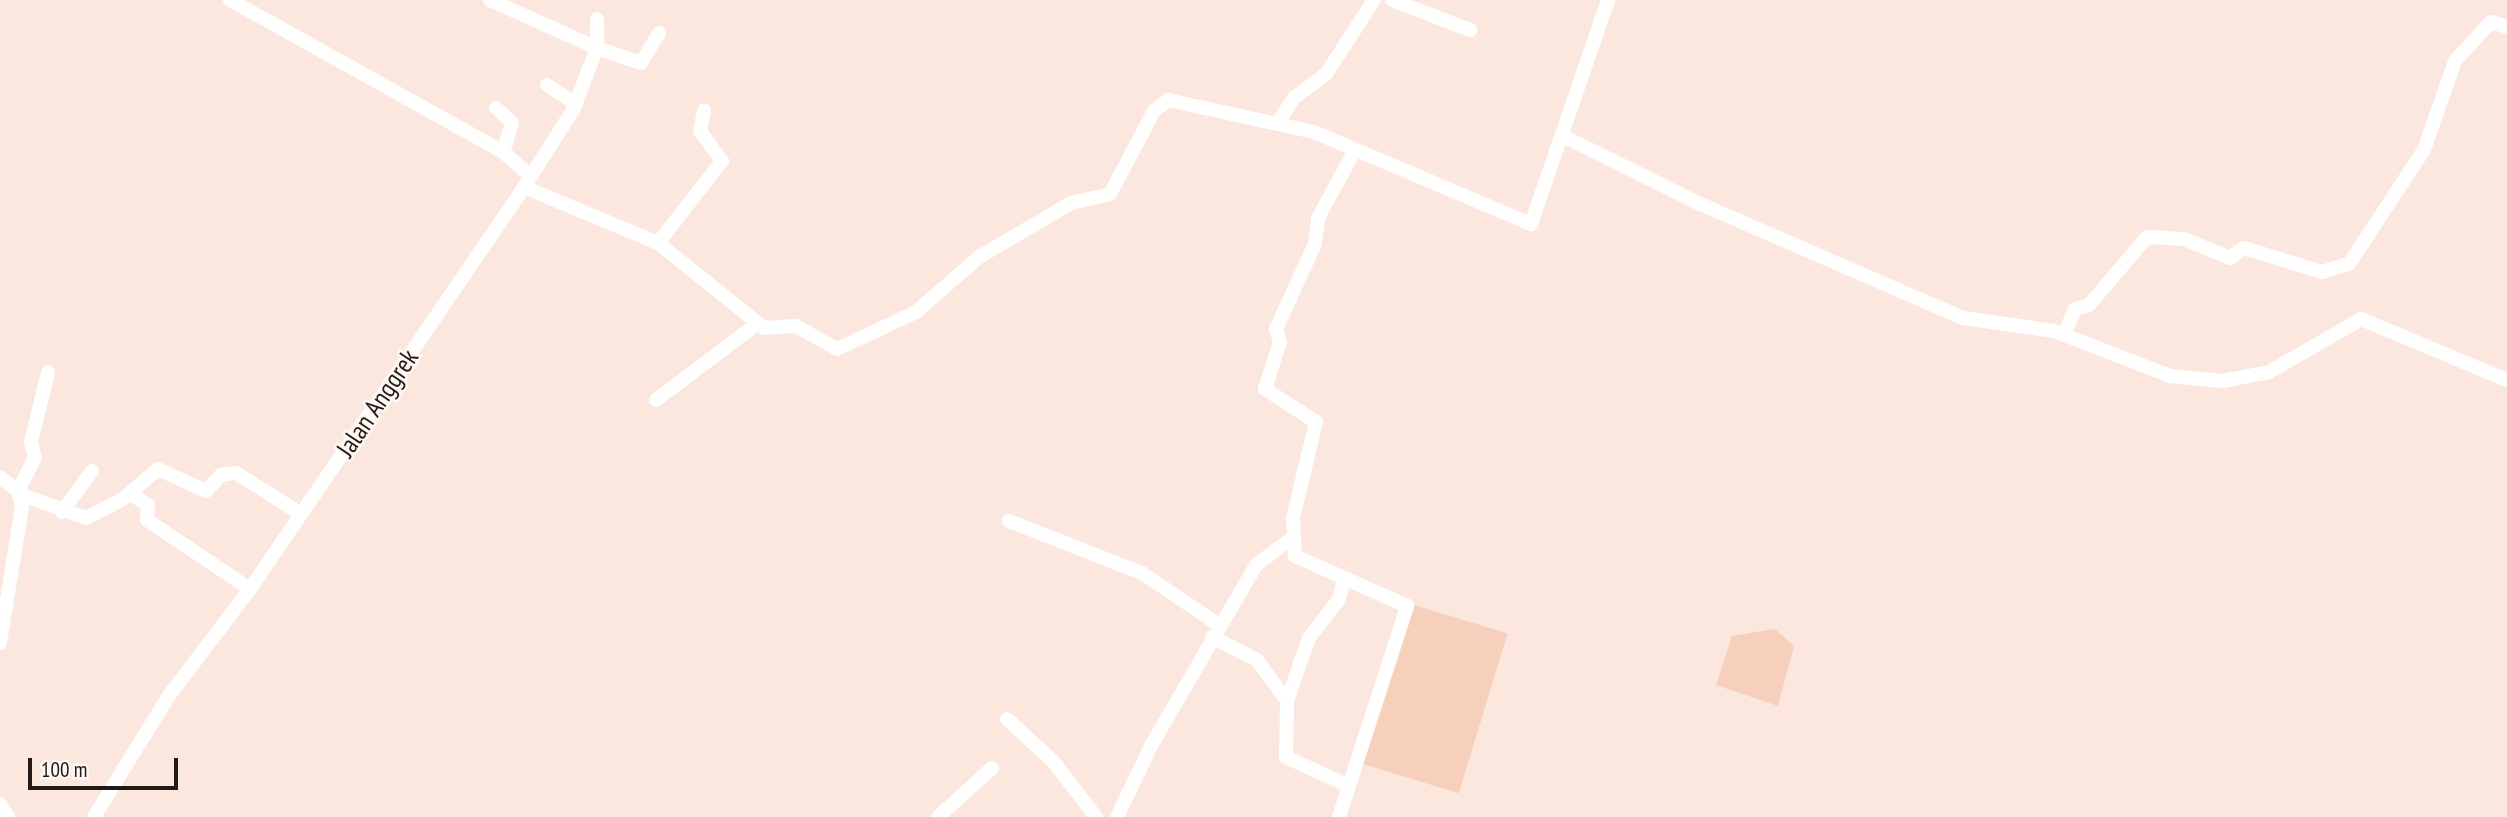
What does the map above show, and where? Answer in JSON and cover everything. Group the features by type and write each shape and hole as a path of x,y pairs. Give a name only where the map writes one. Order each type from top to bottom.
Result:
{"street":[{"path":"230,0 503,152 527,181 657,243 757,324 771,330 796,326 837,349 910,315 985,253 1071,203 1110,194 1161,102 1179,99 1233,118 1277,124 1355,150 1531,224 1608,0"},
{"path":"490,0 597,48 641,63 659,33"},
{"path":"1277,124 1294,98 1326,74 1374,0"},
{"path":"1392,0 1412,4 1470,30"},
{"path":"597,19 597,48"},
{"path":"2064,334 2075,309 2089,305 2147,237 2184,239 2230,258 2244,248 2322,272 2349,264 2424,150 2455,61 2491,22 2507,27"},
{"name":"Jalan Anggrek","path":"94,817 168,697 250,589 527,181 576,104 597,48"},
{"path":"547,85 576,104"},
{"path":"496,108 512,123 503,152"},
{"path":"657,243 723,158 700,131 704,110"},
{"path":"1563,136 1696,202 1963,318 2064,334 2158,372 2222,380 2269,372 2361,319 2507,380"},
{"path":"1339,817 1407,606 1303,564 1292,538 1317,422 1265,390 1280,342 1276,329 1315,244 1318,218 1355,150"},
{"path":"656,400 757,324"},
{"path":"0,643 19,493 36,458 31,442 48,372"},
{"path":"0,477 19,493 62,512 86,518 131,494 158,468 206,491 221,475 236,473 302,514"},
{"path":"62,512 92,471"},
{"path":"131,494 148,505 147,520 250,589"},
{"path":"1009,521 1142,573 1257,660 1287,701"},
{"path":"1117,817 1216,631 1260,559 1292,538"},
{"path":"1343,580 1339,599 1309,638 1287,701 1286,757 1349,786"},
{"path":"1007,719 1053,761 1096,817"},
{"path":"938,817 992,768"},
{"path":"0,804 8,817"}],"shaded area":[{"path":"1411,604 1508,634 1459,793 1362,764"},
{"path":"1775,629 1794,646 1778,706 1716,685 1732,636"}]}
